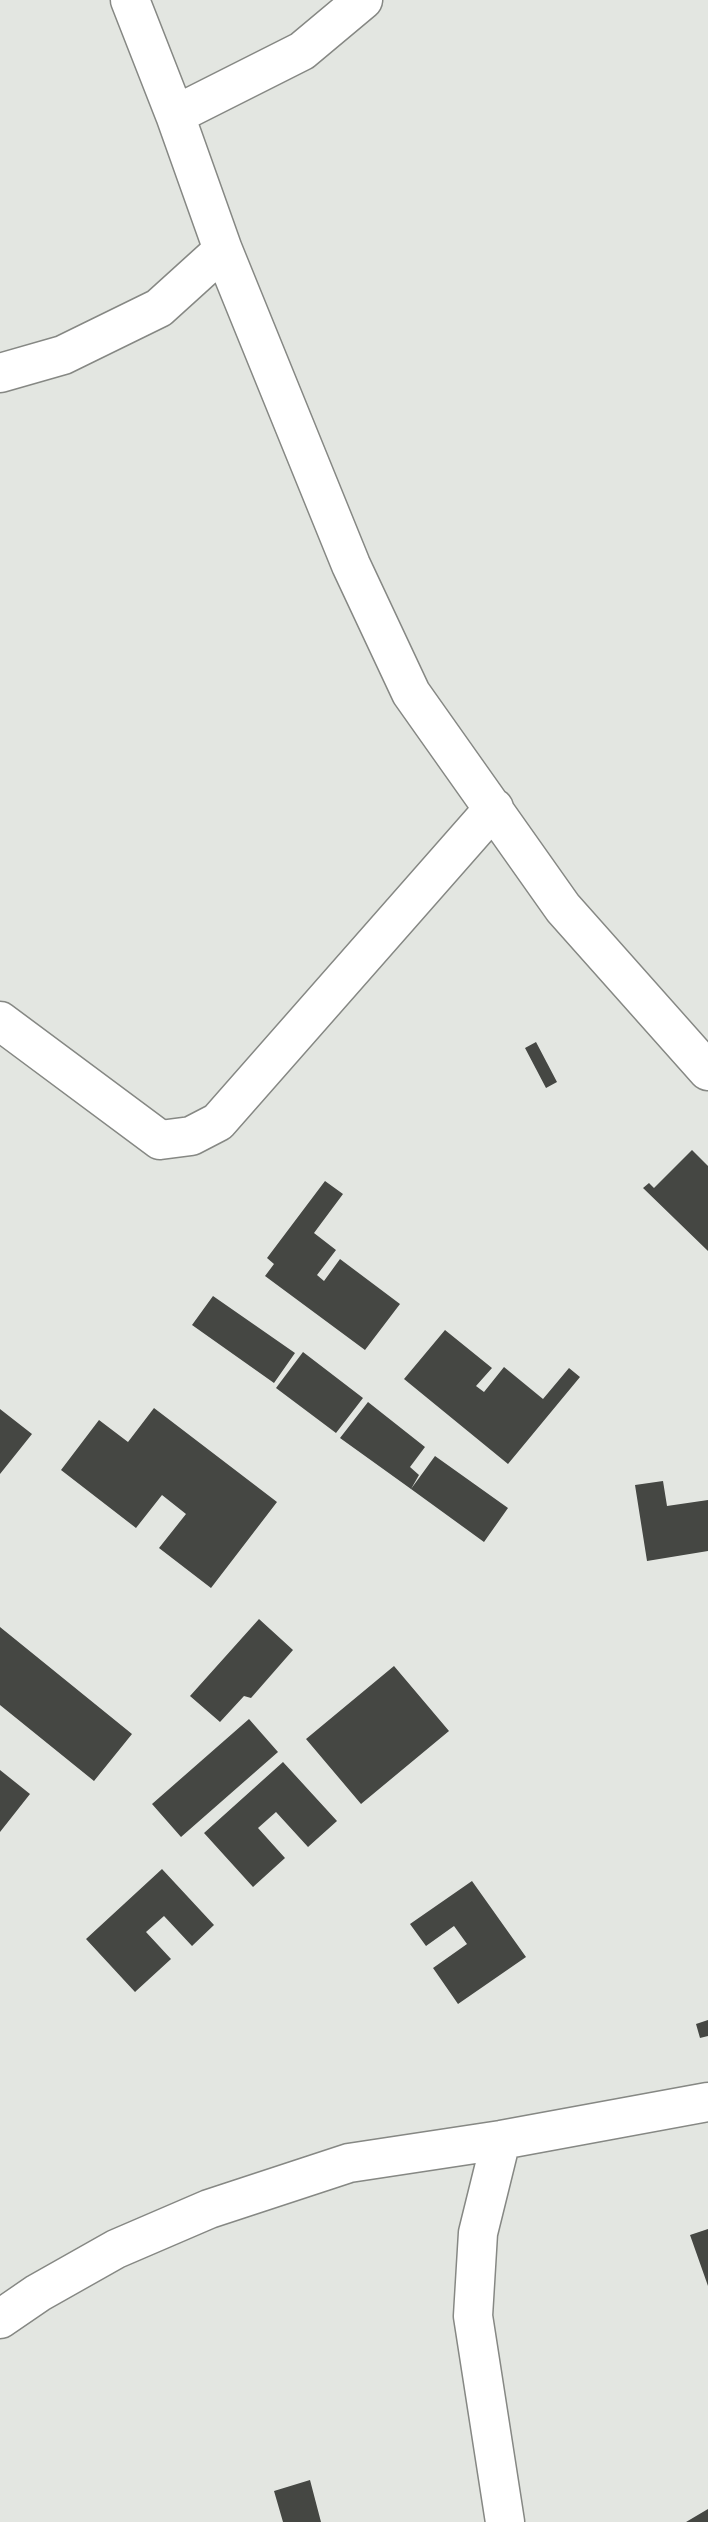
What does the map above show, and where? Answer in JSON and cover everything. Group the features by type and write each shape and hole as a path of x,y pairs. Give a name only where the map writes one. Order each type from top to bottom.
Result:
{"street":[{"path":"130,0 175,115 222,250 351,565 411,693 563,908 708,1071"},
{"path":"175,115 302,51 363,0"},
{"path":"0,373 63,355 159,308 222,250"},
{"path":"0,1021 160,1140 191,1136 218,1122 494,808"},
{"path":"0,2319 38,2293 116,2249 209,2209 349,2164 501,2140 708,2102"},
{"path":"501,2140 478,2233 474,2316 505,2522"}],"building":[{"path":"536,1042 557,1082 546,1088 525,1048"},
{"path":"692,1150 708,1166 708,1251 643,1188 649,1183 654,1188"},
{"path":"325,1181 343,1194 314,1233 336,1250 317,1275 324,1281 340,1259 400,1304 365,1350 265,1276 274,1264 267,1258"},
{"path":"213,1296 295,1353 274,1383 192,1325"},
{"path":"445,1330 492,1368 476,1386 484,1392 504,1367 543,1399 569,1368 580,1377 508,1464 404,1379"},
{"path":"303,1352 363,1398 336,1433 276,1388"},
{"path":"368,1402 425,1447 410,1467 419,1475 411,1489 340,1438"},
{"path":"154,1408 277,1502 211,1588 159,1548 186,1514 162,1495 136,1528 61,1470 99,1420 128,1442"},
{"path":"0,1409 32,1434 0,1474"},
{"path":"435,1456 508,1508 484,1542 411,1489"},
{"path":"663,1481 667,1506 708,1500 708,1551 647,1561 635,1485"},
{"path":"259,1619 293,1650 251,1698 244,1696 220,1722 190,1696"},
{"path":"0,1627 132,1734 94,1781 0,1705"},
{"path":"394,1666 449,1731 361,1804 306,1739"},
{"path":"249,1719 278,1752 181,1837 152,1804"},
{"path":"283,1762 337,1821 308,1847 276,1812 258,1828 285,1858 253,1887 204,1833"},
{"path":"0,1770 30,1794 0,1832"},
{"path":"162,1869 214,1925 192,1946 164,1916 146,1932 171,1959 135,1992 86,1939"},
{"path":"472,1881 526,1957 458,2004 433,1968 467,1944 454,1926 426,1946 410,1924"},
{"path":"708,2020 708,2036 700,2038 696,2024"},
{"path":"708,2229 708,2286 690,2235"},
{"path":"310,2480 321,2522 283,2522 274,2491"},
{"path":"708,2509 708,2522 686,2522"}]}
